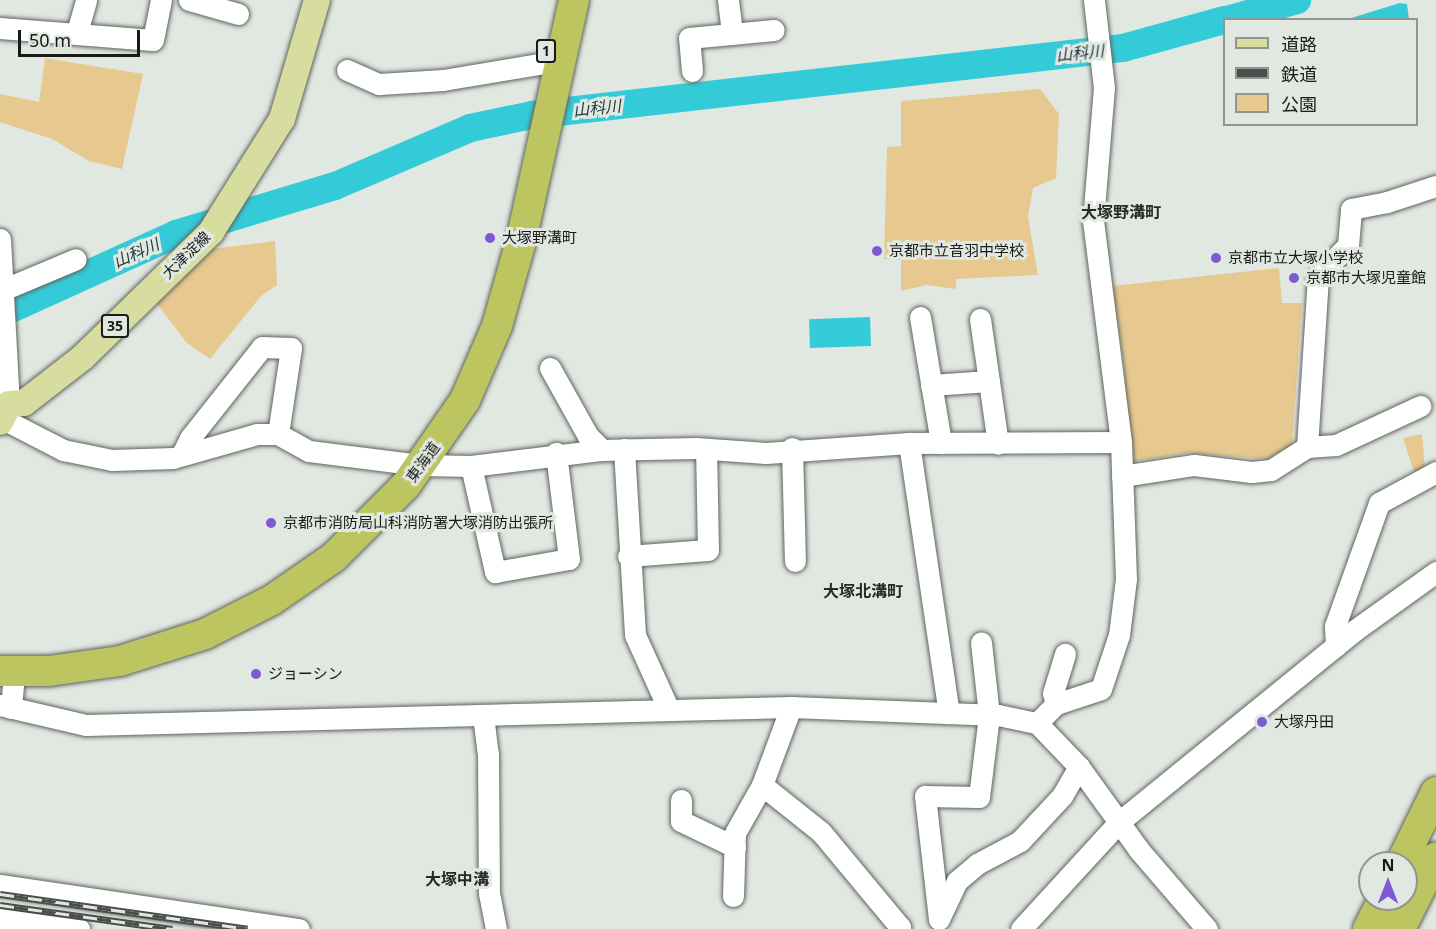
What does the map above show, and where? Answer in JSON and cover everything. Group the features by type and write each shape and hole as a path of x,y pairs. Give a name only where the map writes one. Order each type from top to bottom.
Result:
{"highway":[{"name":"東海道","path":"553,61 556,0"},
{"name":"東海道","path":"5,665 137,638 229,602 300,558 409,465 473,338 536,135 553,61 574,0"},
{"path":"1407,851 1436,792"},
{"path":"1400,929 1436,857"},
{"path":"1368,929 1377,911"}],"main road":[{"name":"大津淀線","path":"4,415 24,403 83,357 211,232 282,119 317,0"}],"street":[{"path":"78,32 86,0"},
{"path":"0,28 78,32 153,40 161,0"},
{"path":"728,0 732,34"},
{"path":"1037,723 1056,704 1101,689 1119,636 1126,579 1121,442 1093,221 1104,88 1094,0"},
{"path":"197,1 238,14"},
{"path":"692,71 689,38 774,30"},
{"path":"347,70 379,84 443,80 553,61"},
{"path":"1306,447 1318,277 1348,245 1351,209 1387,202 1436,186"},
{"path":"0,239 6,326 4,415 63,450 112,460 182,454 257,434 278,434 309,452 409,465 471,466 556,453 624,449 706,449 766,453 792,448 909,443 1121,442"},
{"path":"2,292 76,259"},
{"path":"920,316 941,443"},
{"path":"980,319 998,444"},
{"path":"182,454 190,438 262,347 291,348 278,434"},
{"path":"550,368 588,436 602,450"},
{"path":"931,385 989,381"},
{"path":"1122,476 1194,465 1271,470 1306,447 1336,445 1420,406"},
{"path":"909,443 949,713"},
{"path":"792,448 795,561"},
{"path":"624,449 628,556 635,635 669,710"},
{"path":"628,556 708,550 706,449"},
{"path":"471,466 495,572 569,559 556,453"},
{"path":"1336,646 1335,626 1379,503 1436,472"},
{"path":"1021,929 1119,822 1336,646 1436,573"},
{"path":"937,924 925,796 978,797 989,715 981,642"},
{"path":"1056,704 1053,693 1065,654"},
{"path":"5,665 6,707 86,725 791,707 989,715 1037,723 1079,767 1119,822 1207,929"},
{"path":"733,896 735,833 762,785 791,707"},
{"path":"483,715 488,753 489,893 496,929"},
{"path":"937,924 957,881 976,864 1020,841 1062,796 1079,767"},
{"path":"762,785 821,832 900,927 898,929"},
{"path":"681,800 681,821 735,847"},
{"path":"0,885 299,929"},
{"path":"0,918 78,929"}],"green space":[{"path":"45,58 143,74 122,169 89,161 52,139 0,122 0,94 39,102"},
{"path":"1040,89 1059,114 1056,178 1033,188 1028,217 1038,275 956,279 956,289 926,285 901,291 901,260 884,259 887,147 901,146 901,101"},
{"path":"275,241 277,285 261,296 210,359 187,343 154,300 211,249"},
{"path":"1279,268 1282,303 1302,303 1292,446 1268,459 1188,453 1135,461 1129,457 1124,365 1112,286"},
{"path":"1422,434 1425,469 1414,472 1403,438"}],"water":[{"path":"1400,3 1407,4 1409,18 1351,18"},
{"path":"870,317 871,346 810,348 809,319"}],"waterway":[{"name":"山科川","path":"1234,18 1297,0"},
{"name":"山科川","path":"0,314 176,234 335,186 470,128 532,115 1123,48 1223,20"}],"railway":[{"path":"0,894 248,929"},
{"path":"0,905 172,929"}],"place":[{"name":"大塚野溝町","path":"490,238"},
{"name":"京都市立音羽中学校","path":"877,251"},
{"name":"京都市立大塚小学校","path":"1216,258"},
{"name":"京都市大塚児童館","path":"1294,278"},
{"name":"京都市消防局山科消防署大塚消防出張所","path":"271,523"},
{"name":"ジョーシン","path":"256,674"},
{"name":"大塚丹田","path":"1262,722"}],"district":[{"name":"大塚野溝町","path":"1121,212"},
{"name":"大塚北溝町","path":"863,591"},
{"name":"大塚中溝","path":"457,879"}]}
